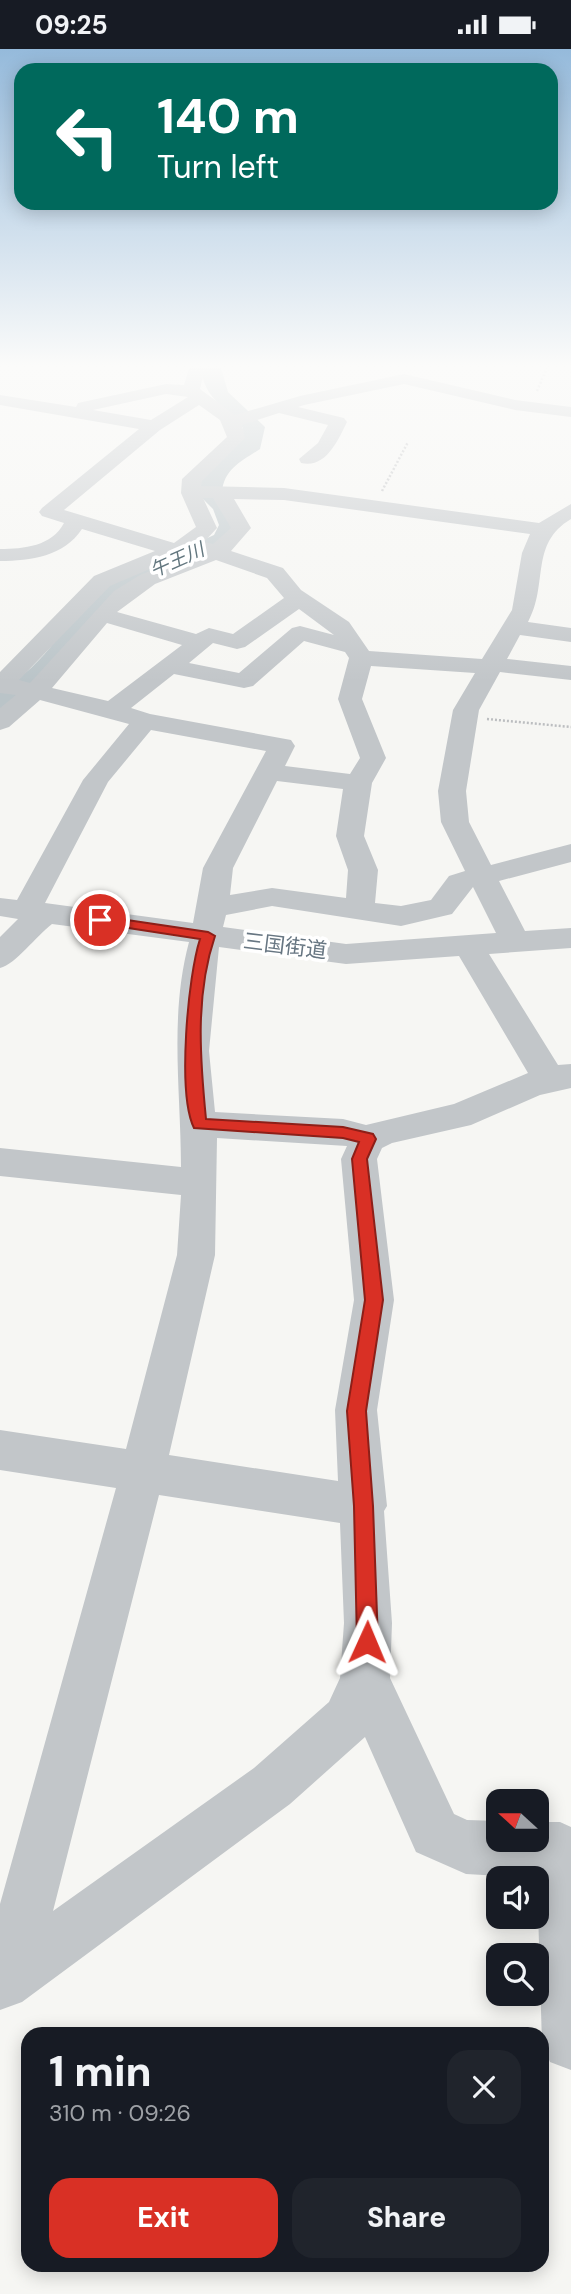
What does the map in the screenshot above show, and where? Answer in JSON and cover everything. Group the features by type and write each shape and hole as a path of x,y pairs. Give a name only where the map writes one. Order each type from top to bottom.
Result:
{"street":[{"path":"97,473 49,512 193,548 275,573 299,599 333,620 358,652 350,699 373,758 358,783 350,837 363,870 360,908"},
{"path":"0,722 9,711 35,692 104,615 134,586 193,548 207,528 194,492 192,479 197,473"},
{"path":"4,685 102,581 193,548 236,538 241,528 219,491"},
{"path":"194,492 284,494 377,509 541,529"},
{"path":"516,943 455,822 452,791 465,717 529,595 530,554 541,529 571,510"},
{"path":"0,555 30,554 49,548 73,530 76,519"},
{"path":"113,710 209,635 237,642 299,599"},
{"path":"104,615 198,642"},
{"path":"513,627 571,635"},
{"path":"169,666 244,681 300,633 358,652 571,673"},
{"path":"4,685 113,710 145,722 282,746 218,868 211,922 199,963 192,1051 199,1124 200,1182 196,1255 143,1470 4,1980"},
{"path":"0,958 20,933 24,910 96,780 173,692 147,685"},
{"path":"268,772 358,783"},
{"path":"211,922 272,897 401,916 441,907 459,882 571,853"},
{"name":"三国街道","path":"24,910 211,922 346,954 571,938"},
{"path":"4,1980 272,1786 347,1720 365,1680 368,1623 364,1506 356,1411 374,1300 359,1159 368,1139 386,1129 459,1115 559,1076 469,947"},
{"path":"199,1124 343,1132 368,1139"},
{"path":"0,1162 200,1182"},
{"path":"0,1450 364,1506"},
{"path":"365,1680 435,1833 466,1847 560,1849 571,2041"}],"path":[{"path":"377,509 389,473"},
{"path":"465,717 571,727"}],"waterway":[{"name":"午王川","path":"0,700 15,693 45,668 100,604 122,583 224,540 231,525 224,506 210,494 216,473"}],"route":[{"path":"100,920 208,936 199,963 192,1051 199,1124 343,1132 368,1139 359,1159 374,1300 356,1411 364,1506 367,1642"}]}
